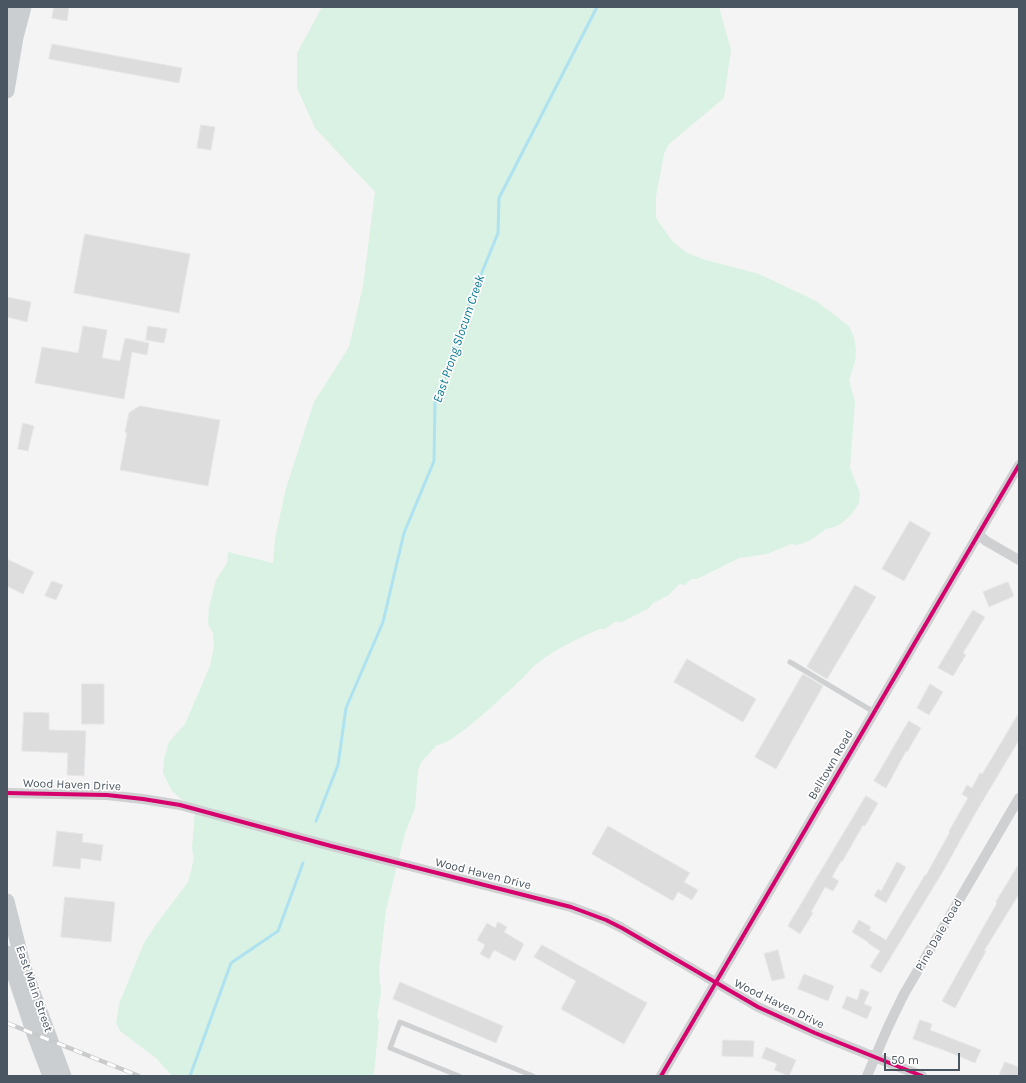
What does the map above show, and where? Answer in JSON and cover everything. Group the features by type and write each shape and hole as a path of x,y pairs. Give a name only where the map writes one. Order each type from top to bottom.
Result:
{"main road":[{"path":"7,38 12,7"},
{"path":"7,87 9,66 24,7"},
{"name":"East Main Street","path":"7,901 24,968 64,1076"},
{"name":"East Main Street","path":"7,952 34,1034 50,1076"}],"street":[{"name":"Belltown Road","path":"661,1076 1019,465"},
{"path":"978,534 986,541 1019,560"},
{"name":"Wood Haven Drive","path":"7,793 107,795 180,805 331,846 571,907 606,920 622,928 758,1007 798,1026 922,1076"},
{"name":"Pine Dale Road","path":"867,1076 904,994 1019,798"}],"lane":[{"path":"790,662 874,712"},
{"path":"459,1076 390,1048 400,1022 533,1076"}],"green space":[{"path":"322,7 719,7 731,50 724,98 669,144 664,154 656,196 656,218 672,241 687,253 706,260 759,274 816,301 849,326 854,337 856,351 855,362 849,380 855,402 850,468 860,493 859,503 852,514 838,526 826,529 809,541 797,545 791,544 767,554 739,558 697,579 691,579 685,585 679,584 669,595 653,603 648,609 622,622 615,622 605,629 599,629 558,649 539,662 494,705 468,727 456,736 437,745 422,761 418,770 415,808 405,833 386,910 379,971 381,993 377,1016 379,1021 374,1073 372,1076 172,1076 156,1058 120,1031 116,1023 119,1004 144,943 188,882 194,859 192,848 195,811 172,791 163,773 164,759 169,742 185,724 210,666 214,647 213,633 208,624 209,607 216,580 227,563 228,552 273,563 275,539 286,488 314,402 349,347 363,286 375,192 315,128 297,88 297,53"}],"building":[{"path":"54,7 69,7 67,21 52,18"},
{"path":"52,44 182,68 179,83 49,59"},
{"path":"201,125 215,127 211,150 197,148"},
{"path":"85,234 190,254 179,313 74,293"},
{"path":"7,297 31,302 27,322 7,317"},
{"path":"83,326 107,330 102,358 120,361 125,338 149,343 147,355 132,352 124,399 35,383 42,347 78,353"},
{"path":"148,326 167,329 164,343 146,340"},
{"path":"140,406 220,420 208,486 120,470 129,413"},
{"path":"23,423 34,426 28,451 18,449"},
{"path":"910,521 931,533 904,581 882,569"},
{"path":"7,559 34,572 23,594 7,586"},
{"path":"52,581 63,585 56,600 45,596"},
{"path":"1008,582 1014,596 989,607 983,592"},
{"path":"855,585 876,597 827,679 807,667"},
{"path":"973,610 985,617 963,653 966,655 953,676 938,668"},
{"path":"687,659 756,699 743,722 674,682"},
{"path":"803,674 823,686 776,769 755,757"},
{"path":"82,684 104,684 104,724 82,724"},
{"path":"930,684 943,692 929,715 917,708"},
{"path":"24,712 49,713 49,730 86,731 84,776 67,775 68,753 22,751"},
{"path":"1019,713 1019,740 942,873 881,973 870,967 880,951 852,932 859,920 871,927 869,930 886,940 926,875 968,798 962,794 967,785 972,788"},
{"path":"909,721 921,728 907,752 906,751 886,788 874,781"},
{"path":"866,796 878,803 832,877 839,881 833,891 825,887 811,912 813,913 800,934 788,926"},
{"path":"608,826 690,873 684,882 698,890 692,900 678,892 673,901 592,854"},
{"path":"57,831 83,834 82,842 103,845 101,861 81,858 80,869 53,866"},
{"path":"897,862 906,867 886,903 874,896 878,889 881,891"},
{"path":"1019,864 1019,894 984,951 986,951 955,1008 942,1001 997,903 996,902"},
{"path":"65,897 115,902 111,942 61,937"},
{"path":"498,922 507,927 504,932 524,944 515,961 494,950 489,959 480,954 485,945 477,940 487,923 495,928"},
{"path":"542,945 647,1003 624,1044 561,1009 576,981 534,957"},
{"path":"778,950 785,978 772,981 764,954"},
{"path":"804,974 834,986 828,1001 798,989"},
{"path":"400,982 503,1026 496,1043 393,999"},
{"path":"861,989 869,992 864,1004 872,1007 867,1019 842,1008 847,996 857,1000"},
{"path":"920,1020 932,1024 930,1030 981,1050 975,1063 913,1039"},
{"path":"723,1040 754,1041 753,1057 722,1056"},
{"path":"766,1047 796,1060 789,1076 774,1070 777,1064 762,1058"},
{"path":"1005,1062 1019,1067 1019,1076 999,1076"}],"waterway":[{"name":"East Prong Slocum Creek","path":"316,821 338,765 346,708 383,622 404,533 434,461 435,400 465,329 469,304 498,233 499,198 597,7"},
{"name":"East Prong Slocum Creek","path":"190,1076 231,963 278,931 303,863"}],"railway":[{"path":"7,1023 139,1076"}],"cycle path":[{"path":"661,1076 1019,465"},
{"path":"7,793 107,795 180,805 331,846 571,907 606,920 622,928 758,1007 815,1033 922,1076"}]}
